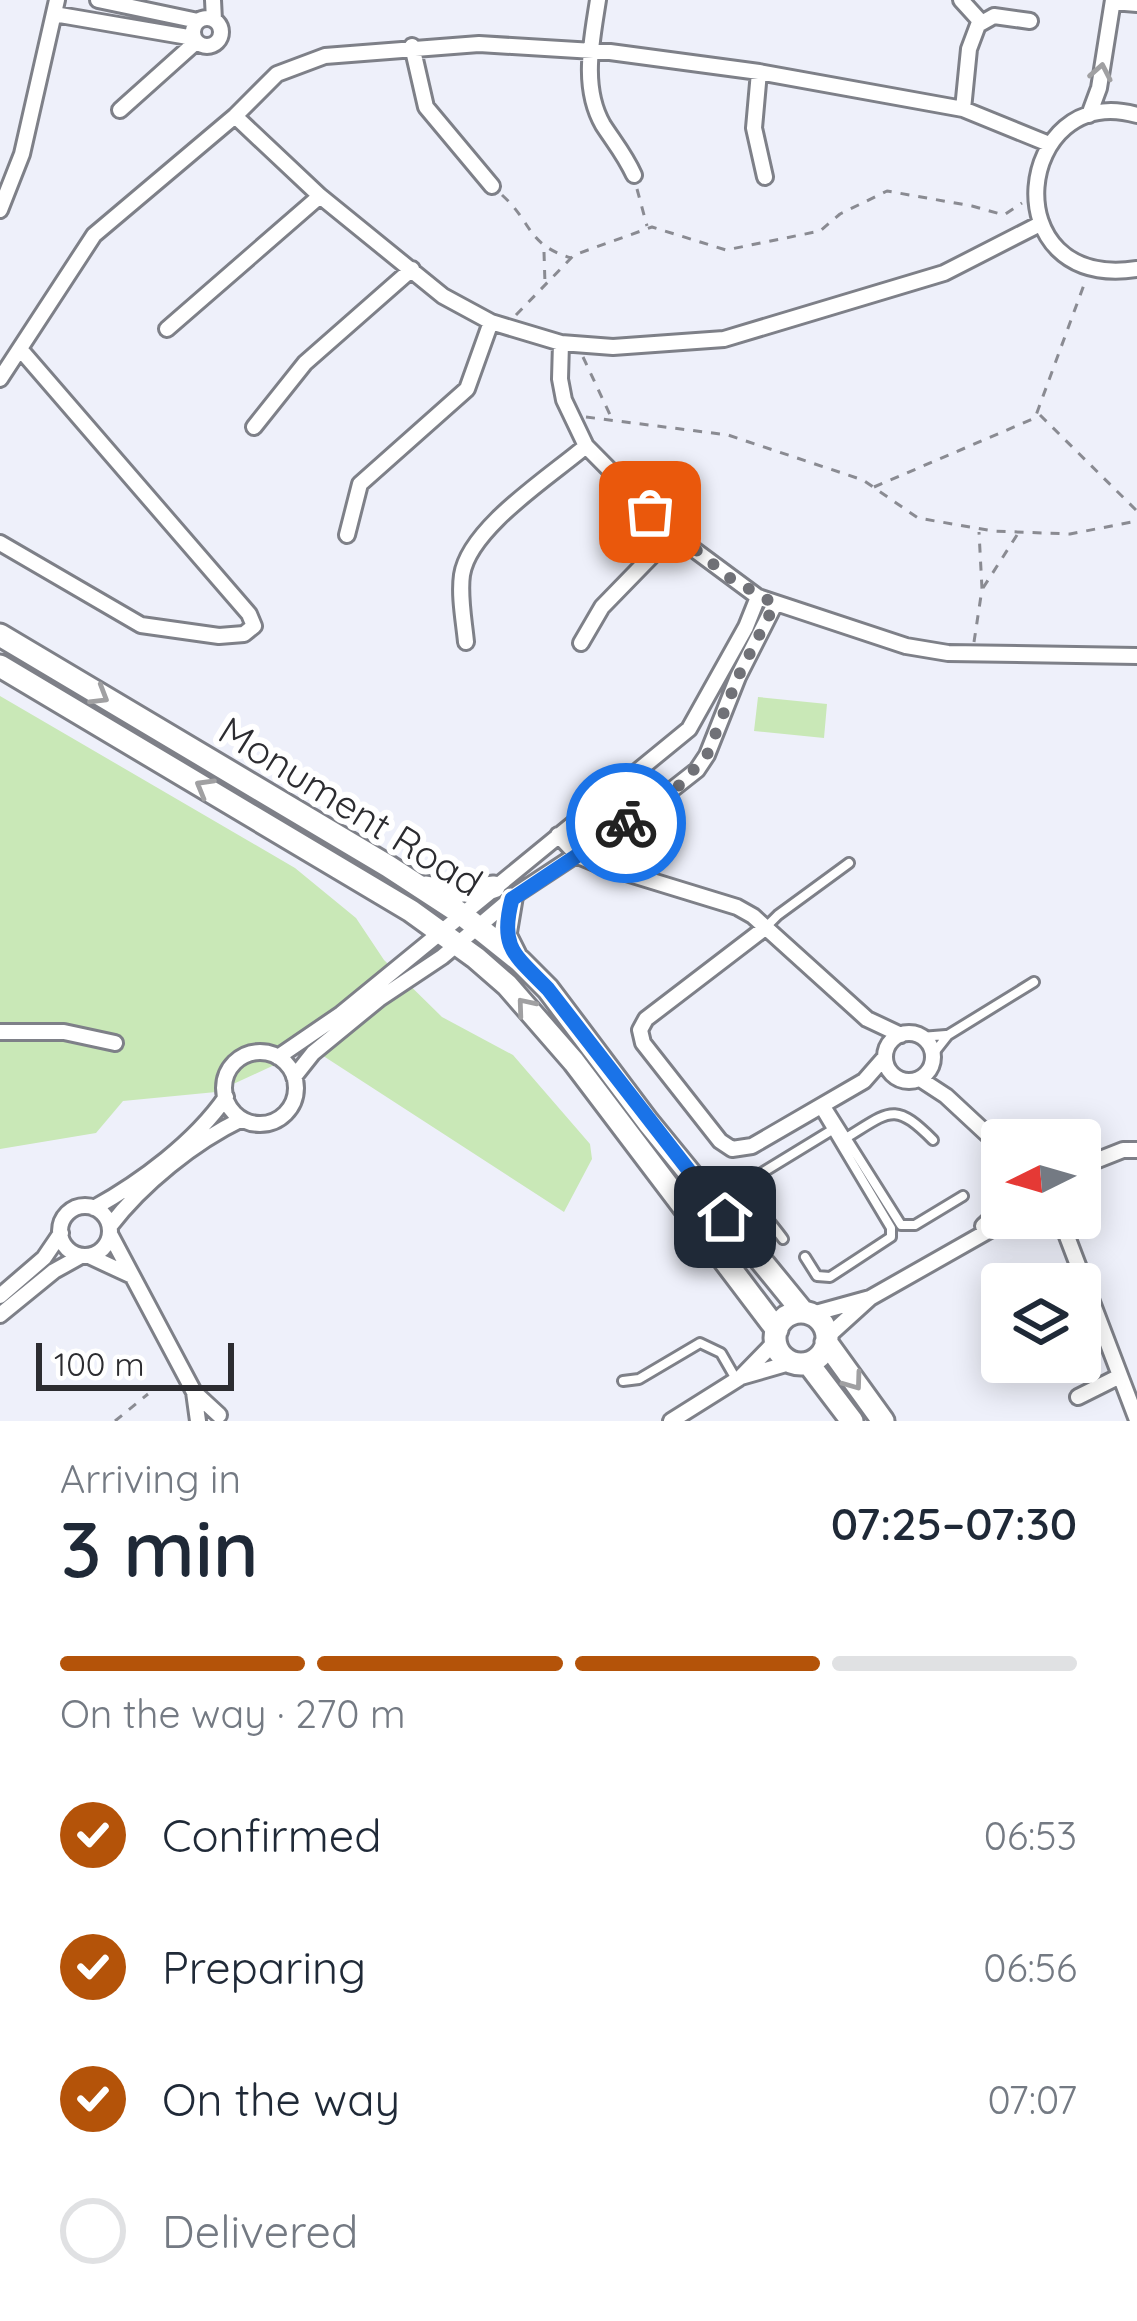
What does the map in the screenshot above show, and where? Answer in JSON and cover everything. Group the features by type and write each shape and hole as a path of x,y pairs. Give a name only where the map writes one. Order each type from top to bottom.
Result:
{"main road":[{"name":"Monument Road","path":"0,635 414,884 469,920 520,962 548,989 648,1122 807,1313"},
{"name":"Monument Road","path":"0,666 333,863 449,938 507,985 574,1062 776,1335"},
{"path":"414,884 454,892 503,893 505,935 520,962"},
{"path":"852,1421 800,1362 781,1354 776,1335 784,1318 807,1313 824,1327 827,1340 883,1421"},
{"path":"800,1362 823,1352 827,1340"}],"street":[{"path":"0,210 22,154 55,7 210,47 218,42 220,27 206,20 98,0"},
{"path":"195,40 193,28 206,20 213,0"},
{"path":"598,0 590,50 596,110 634,175"},
{"path":"961,0 981,22"},
{"path":"1089,115 1099,88 1113,1 1137,4"},
{"path":"963,109 969,49 981,22 994,16 1030,21"},
{"path":"120,110 195,40"},
{"path":"0,379 94,235 235,116 277,74 325,56 498,43 590,50 759,72 963,109 1049,144"},
{"path":"412,46 426,107 492,185"},
{"path":"759,72 754,128 765,177"},
{"path":"1137,115 1109,111 1066,126 1049,144 1037,168 1034,195 1040,224 1068,258 1113,273 1137,269"},
{"path":"235,116 320,196 458,306 498,324 569,343 613,347 724,339 944,273 1040,224"},
{"path":"167,329 320,196"},
{"path":"254,427 305,363 412,269"},
{"path":"347,536 360,484 467,389 498,324"},
{"path":"569,343 560,379 570,416 586,446 673,534 758,597 906,646 972,656 1137,656"},
{"path":"0,543 141,626 219,637 244,634 254,626 249,614 20,349"},
{"path":"466,642 462,572 478,542 505,513 586,446"},
{"path":"581,644 613,593 673,534"},
{"path":"278,1057 449,938 503,893 578,856 697,770 710,748 758,597"},
{"path":"294,1076 278,1057 258,1052 237,1060 225,1079 226,1097 242,1119 254,1123 278,1119 293,1101 294,1076 313,1053 503,893 558,836 688,729 775,604"},
{"path":"688,729 710,748"},
{"path":"558,836 578,856 737,908 867,1019 901,1035 921,1036 928,1067 946,1096 981,1128"},
{"path":"765,928 646,1019 640,1036 720,1141 732,1149 752,1146 864,1081 893,1075 906,1081 928,1067"},
{"path":"867,1019 893,1075"},
{"path":"0,1032 64,1032 116,1043"},
{"path":"864,1081 901,1035"},
{"path":"0,1296 44,1258 71,1211 94,1208 120,1194 210,1121 226,1097"},
{"path":"0,1315 54,1270 104,1249 127,1204 218,1131 242,1119"},
{"path":"1101,1160 1123,1150 1137,1150"},
{"path":"94,1208 194,1392 200,1421 227,1418"},
{"path":"970,1238 981,1228"},
{"path":"827,1340 870,1298 981,1232"},
{"path":"61,1233 67,1248 132,1276"},
{"path":"1066,1239 1137,1420"},
{"path":"807,1313 870,1298"},
{"path":"739,1379 776,1335"},
{"path":"671,1421 739,1379 800,1362"},
{"path":"1078,1397 1120,1376"},
{"path":"194,1392 227,1418"}],"lane":[{"path":"765,928 849,863"},
{"path":"928,1067 948,1035 1034,982"},
{"path":"921,1036 948,1035"},
{"path":"805,1257 817,1276 830,1277 891,1237 891,1228 822,1106"},
{"path":"822,1106 902,1225 915,1225 963,1196"},
{"path":"846,1138 886,1115 901,1113 909,1115 933,1140"},
{"path":"783,1239 754,1198 754,1182 832,1130"},
{"path":"623,1381 639,1379 700,1343 721,1353 739,1379"}],"path":[{"path":"634,175 647,228"},
{"path":"492,185 518,208 544,250 544,285"},
{"path":"498,324 571,258 647,228 726,250 820,231 840,214 887,191 1004,215 1034,195"},
{"path":"544,250 571,258"},
{"path":"874,487 1035,418 1090,269"},
{"path":"569,343 613,421"},
{"path":"1037,412 1137,511"},
{"path":"570,416 728,435 863,480 918,518 978,529 1070,534 1137,521"},
{"path":"972,656 982,590 978,529"},
{"path":"982,590 1019,532"},
{"path":"115,1421 148,1394"}],"green space":[{"path":"0,696 295,868 356,918 384,960 442,1017 513,1055 590,1144 592,1159 564,1212 311,1048 216,1092 123,1101 96,1133 0,1149"},
{"path":"758,697 827,704 824,738 754,731"}],"way so far":[{"path":"626,823 697,770 775,604 730,578 650,512"}],"route":[{"path":"626,823 512,899 505,927 507,943 725,1217"}]}
